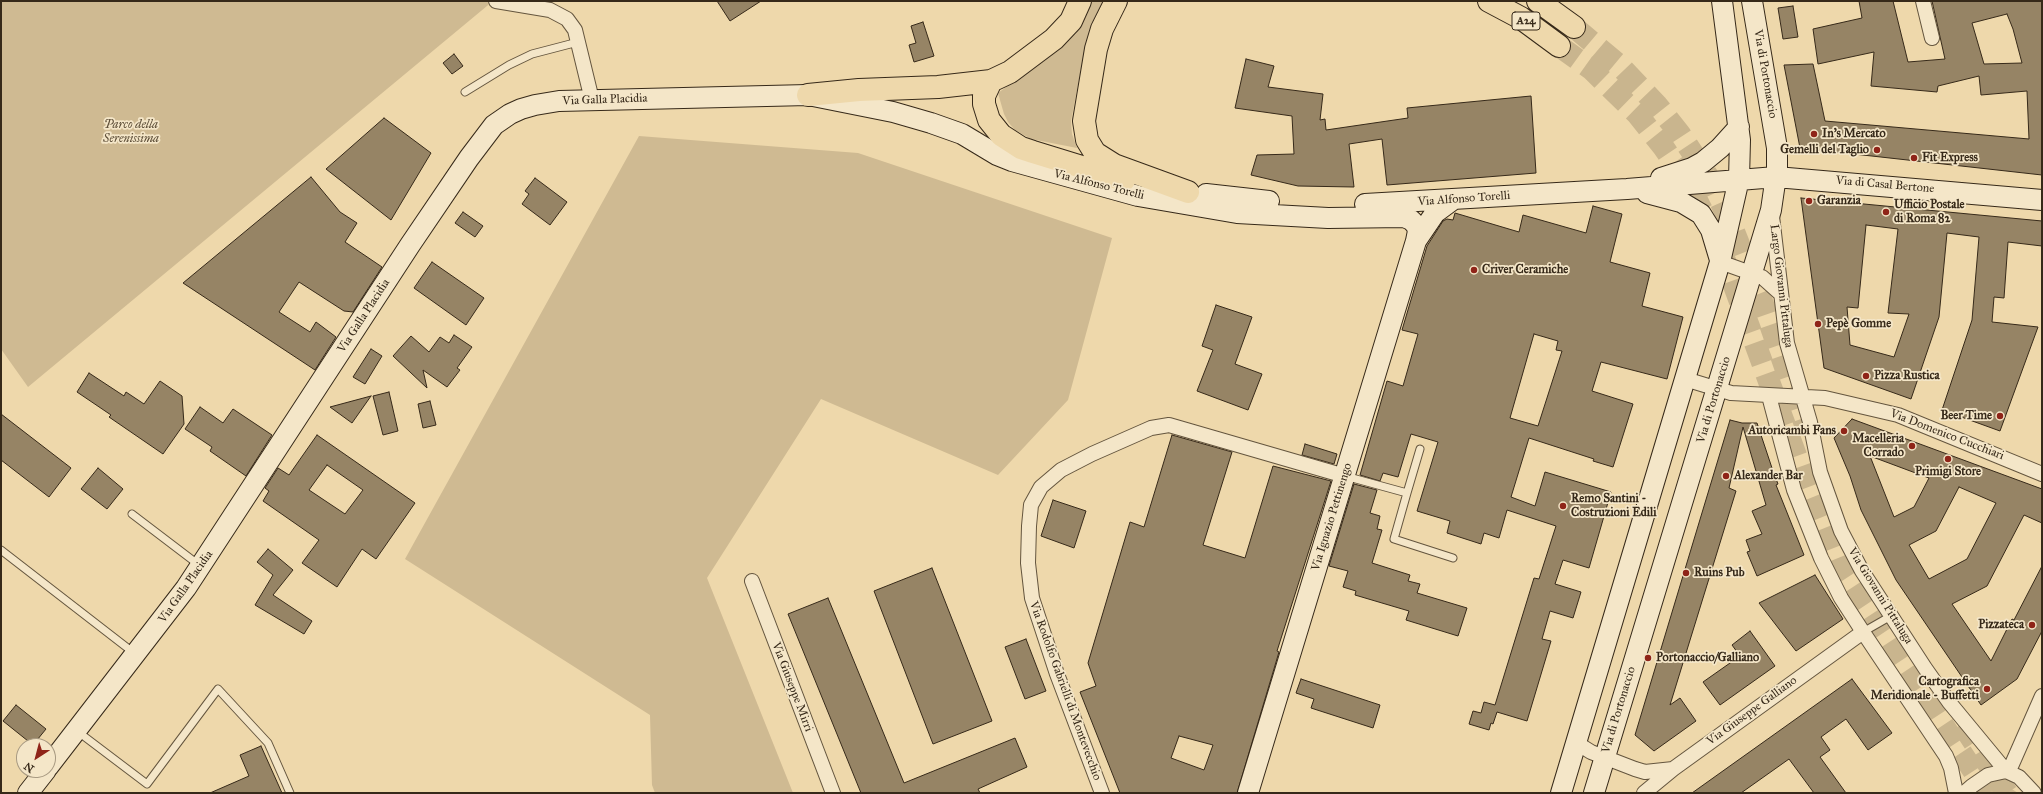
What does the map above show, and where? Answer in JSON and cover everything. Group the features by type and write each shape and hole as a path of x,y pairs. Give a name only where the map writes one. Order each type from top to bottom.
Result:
{"highway":[{"path":"808,95 859,90 944,87 990,81 1010,72 1054,39 1071,21 1080,1"},
{"path":"1116,1 1103,24 1096,49 1085,114 1087,140 1095,153 1114,165 1188,192"},
{"name":"A24","path":"1489,1 1521,18 1559,46"},
{"name":"A24","path":"1538,1 1574,27"},
{"path":"990,81 984,96 984,104 989,120 1001,135 1020,148 1104,176 1146,186 1188,192"}],"main road":[{"name":"Via di Portonaccio","path":"1594,793 1772,210 1777,156 1774,126 1752,1"},
{"path":"1561,793 1720,262 1739,179 1741,154 1739,127 1721,2"},
{"name":"Via Alfonso Torelli","path":"808,95 886,110 931,123 962,134 997,155 1012,161 1100,186 1163,201 1237,213 1328,218 1402,217"},
{"name":"Via Galla Placidia","path":"56,757 136,654 201,566 410,245 487,134 510,114 535,105 559,101 808,95"},
{"path":"1627,189 1697,166 1720,148 1739,127"},
{"name":"Via di Casal Bertone","path":"1739,179 1776,177 2042,200"},
{"name":"Via Alfonso Torelli","path":"1188,192 1247,200 1307,204 1370,204 1627,189 1739,179"},
{"path":"1627,189 1682,202 1696,210 1707,222 1711,230 1720,262"},
{"name":"Via Ignazio Pettinengo","path":"1416,241 1435,213 1454,200"},
{"name":"Via Ignazio Pettinengo","path":"1248,793 1416,241 1416,225 1411,220 1402,217"},
{"path":"28,793 40,778"}],"street":[{"path":"496,1 550,10 567,18 572,25 578,42 592,100"},
{"path":"1923,1 1932,38"},
{"name":"Largo Giovanni Pittaluga","path":"1772,210 1787,342 1802,396"},
{"path":"1720,262 1752,273 1768,281 1781,294"},
{"path":"1685,379 1718,390 1742,394 1802,396"},
{"path":"1769,396 1790,480 1801,512 1834,585 1863,632 1946,756 1951,768 1956,793"},
{"name":"Via Domenico Cucchiari","path":"1802,396 1844,401 1898,415 2042,474"},
{"name":"Via Giovanni Pittaluga","path":"1802,396 1810,422 1820,472 1835,515 1855,559 1891,616 1949,702 2007,771 2019,777 2034,793"},
{"name":"Via Rodolfo Gabrielli di Montevecchio","path":"1102,793 1057,674 1032,598 1028,563 1029,526 1031,505 1041,487 1061,470 1092,454 1151,428 1169,425 1345,476"},
{"name":"Via Giuseppe Mirri","path":"752,581 832,793"},
{"name":"Via Giuseppe Galliano","path":"1644,793 1674,769 1863,632"},
{"path":"1964,793 1984,778 1994,773 2007,771 2042,696"},
{"path":"1577,740 1583,747 1605,758 1645,772 1674,769"}],"lane":[{"path":"465,92 509,65 532,54 578,42"},
{"path":"1420,449 1394,539 1453,558"},
{"path":"1345,476 1407,493"},
{"path":"132,514 201,566"},
{"path":"1,550 136,654"},
{"path":"1863,632 1891,616"},
{"path":"76,731 146,784 218,690 268,743 290,793"}],"green space":[{"name":"Parco della Serenissima","path":"1,1 493,1 28,387 1,349"},
{"path":"1090,1 1104,1 1090,28 1071,121 1072,134 1077,148 1031,139 1015,130 1008,122 998,93 1039,63"},
{"path":"639,136 858,153 1112,238 1068,400 998,475 821,399 707,578 793,793 655,793 652,785 650,715 405,559"},
{"path":"1999,786 2009,787 2018,793 1984,793"}],"building":[{"path":"717,1 761,1 730,21"},
{"path":"1859,1 1893,1 1908,62 1945,59 1932,1 2042,1 2042,175 1800,148 1784,65 1813,64 1825,121 2029,139 2027,91 1981,95 1979,76 1938,86 1937,92 1871,86 1874,52 1818,64 1813,29 1862,18","holes":["2007,14 2013,29 2022,63 1984,64 1972,23"]},
{"path":"1793,6 1798,37 1783,39 1778,8"},
{"path":"923,22 934,56 914,62 909,45 916,43 911,26"},
{"path":"454,54 463,66 452,74 443,63"},
{"path":"1246,59 1274,66 1268,87 1323,94 1320,120 1325,119 1326,130 1408,118 1407,108 1531,96 1536,173 1387,185 1382,139 1349,144 1354,187 1298,186 1251,175 1257,155 1294,154 1292,116 1235,108"},
{"path":"384,118 431,153 391,220 326,169"},
{"path":"311,177 340,212 357,223 345,242 382,267 353,312 344,311 299,282 279,312 310,332 316,322 336,337 315,370 183,283"},
{"path":"535,178 567,202 550,225 522,204 529,194 525,191"},
{"path":"1801,198 2042,221 2042,246 2008,242 2004,298 1994,297 1992,322 2038,327 2000,431 1942,410 1972,320 1979,237 1947,233 1939,317 1911,399 1824,368","holes":["1866,225 1898,229 1888,313 1909,314 1894,357 1850,345 1847,307 1858,308"]},
{"path":"1593,206 1622,214 1610,262 1650,273 1642,306 1683,317 1667,379 1601,362 1592,391 1633,404 1613,467 1593,461 1594,459 1529,438 1511,497 1535,506 1545,472 1611,492 1589,568 1563,560 1555,584 1581,592 1573,618 1550,611 1542,639 1551,641 1527,721 1497,712 1493,724 1491,723 1489,730 1469,724 1473,711 1481,713 1484,702 1495,705 1534,578 1539,579 1556,526 1507,510 1499,538 1484,533 1481,544 1447,533 1450,521 1417,511 1438,442 1411,434 1398,477 1383,473 1380,481 1360,475 1387,381 1403,386 1418,334 1402,330 1427,246 1443,221 1447,219 1453,220 1455,213 1519,232 1523,215 1586,233","holes":["1534,334 1558,341 1556,350 1562,351 1538,426 1510,418"]},
{"path":"463,212 483,226 475,237 455,223"},
{"path":"432,262 484,298 466,325 414,288"},
{"path":"1216,305 1252,317 1235,364 1262,374 1248,410 1197,391 1213,350 1202,346"},
{"path":"454,335 472,347 457,368 460,370 447,387 423,370 427,388 393,356 411,336 429,352 440,337 449,343"},
{"path":"371,349 382,356 365,384 353,377"},
{"path":"89,373 124,396 126,392 144,404 160,381 182,396 184,424 163,454 109,417 111,415 77,392"},
{"path":"389,392 398,431 383,435 373,396"},
{"path":"371,396 352,423 330,407"},
{"path":"430,401 436,425 423,428 418,404"},
{"path":"200,407 223,423 233,409 272,435 246,476 210,451 212,447 185,429"},
{"path":"1,414 71,468 49,497 1,460"},
{"path":"1852,419 2042,489 2042,523 2024,515 1987,586 1952,604 1991,661 2012,619 2014,620 2042,566 2042,631 2017,679 1981,705 1896,580 1861,510 1850,476 1834,438","holes":["1870,456 1929,478 1914,507 1894,517","1959,487 1996,503 1967,559 1929,579 1909,545 1936,531"]},
{"path":"1730,420 1742,423 1757,423 1778,484 1776,485 1804,555 1757,576 1747,552 1750,551 1746,540 1762,534 1752,511 1766,505 1743,427 1729,488 1736,491 1670,705 1680,698 1696,721 1654,751 1635,735"},
{"path":"317,435 415,503 376,559 362,549 337,587 302,563 319,540 263,501 269,491 265,488 278,468 289,475","holes":["327,465 363,490 345,514 309,490"]},
{"path":"1172,435 1232,452 1203,545 1245,558 1273,466 1331,481 1277,651 1279,652 1237,793 1120,793 1080,692 1096,686 1088,663 1130,522 1144,527","holes":["1179,736 1213,745 1204,770 1171,758"]},
{"path":"1305,444 1337,454 1334,464 1302,455"},
{"path":"98,468 123,489 107,509 81,489"},
{"path":"1354,484 1377,490 1370,513 1380,516 1377,529 1382,530 1372,563 1410,575 1408,581 1420,584 1417,593 1467,608 1458,636 1406,620 1409,611 1355,595 1356,591 1343,587 1348,571 1329,566"},
{"path":"1053,500 1086,511 1074,548 1041,536"},
{"path":"268,549 293,570 273,595 312,621 304,634 255,605 273,575 257,562"},
{"path":"932,568 992,721 933,744 874,591"},
{"path":"1815,575 1843,619 1796,651 1759,603"},
{"path":"828,598 904,783 1015,738 1027,767 978,789 980,793 861,793 788,614"},
{"path":"1750,631 1775,666 1720,705 1703,682 1740,656 1732,645"},
{"path":"1026,639 1046,691 1025,699 1005,647"},
{"path":"1301,679 1380,705 1373,728 1311,708 1314,699 1296,693"},
{"path":"1852,679 1892,733 1868,750 1846,719 1821,737 1830,750 1820,757 1846,793 1814,793 1789,759 1741,793 1692,793"},
{"path":"16,705 46,729 39,738 24,738 3,721"},
{"path":"261,746 282,793 210,793 249,776 240,755"}],"tunnel":[{"path":"1574,27 1619,65 1657,105 1680,134 1711,181 1733,229 1763,304 1808,433"},
{"path":"1559,46 1591,69 1637,114 1664,148 1691,188 1720,247 1810,494 1840,569 1988,793"},
{"path":"1962,724 2007,793"}],"place":[{"name":"In's Mercato","path":"1814,134"},
{"name":"Gemelli del Taglio","path":"1877,150"},
{"name":"Fit Express","path":"1914,158"},
{"name":"Garanzia","path":"1809,201"},
{"name":"Ufficio Postale di Roma 82","path":"1886,212"},
{"name":"Criver Ceramiche","path":"1474,270"},
{"name":"Pepè Gomme","path":"1818,324"},
{"name":"Pizza Rustica","path":"1866,376"},
{"name":"Beer Time","path":"2000,416"},
{"name":"Autoricambi Fans","path":"1844,431"},
{"name":"Macelleria Corrado","path":"1912,446"},
{"name":"Primigi Store","path":"1948,459"},
{"name":"Alexander Bar","path":"1726,476"},
{"name":"Remo Santini - Costruzioni Edili","path":"1563,506"},
{"name":"Ruins Pub","path":"1686,573"},
{"name":"Pizzateca","path":"2032,625"},
{"name":"Portonaccio/Galliano","path":"1648,658"},
{"name":"Cartografica Meridionale - Buffetti","path":"1987,689"}]}
